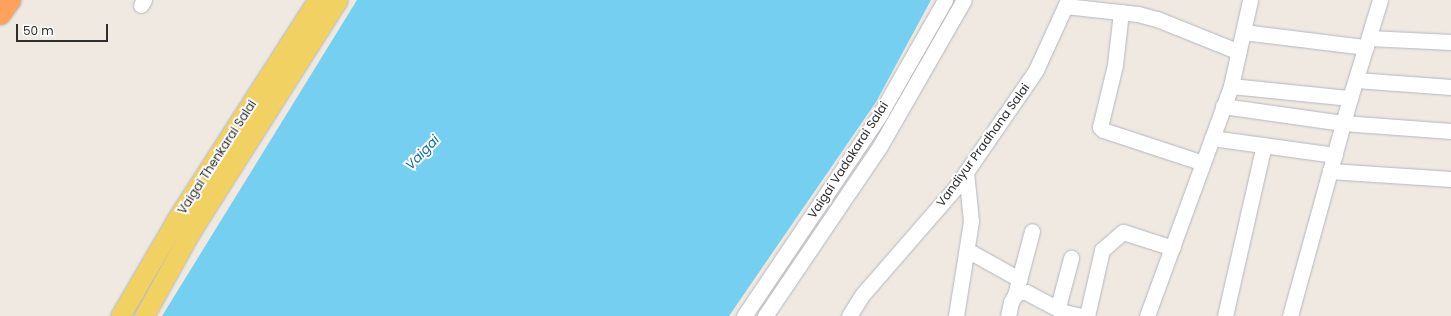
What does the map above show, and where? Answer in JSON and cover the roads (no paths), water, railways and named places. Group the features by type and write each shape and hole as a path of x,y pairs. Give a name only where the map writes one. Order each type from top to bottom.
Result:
{"highway":[{"path":"0,14 10,0"}],"main road":[{"name":"Vaigai Thenkarai Salai","path":"120,316 176,220 318,0"},
{"name":"Vaigai Thenkarai Salai","path":"144,316 190,233 338,0"}],"street":[{"name":"Vaigai Vadakarai Salai","path":"744,316 880,114 945,0"},
{"name":"Vaigai Vadakarai Salai","path":"765,316 880,146 964,0"},
{"path":"1147,316 1173,248 1222,106 1231,86 1250,0"},
{"path":"1290,316 1350,98 1380,0"},
{"path":"1067,3 1157,19 1239,52"},
{"name":"Vandiyur Pradhana Salai","path":"850,316 863,294 955,188 1036,70 1067,3"},
{"path":"1121,12 1114,65 1100,127 1103,130 1203,163"},
{"path":"1243,32 1368,42 1451,42"},
{"path":"1356,80 1451,87"},
{"path":"1231,86 1350,98"},
{"path":"1222,106 1343,123 1451,131"},
{"path":"1212,138 1335,155"},
{"path":"1225,316 1264,145"},
{"path":"1330,171 1451,179"},
{"path":"956,316 971,221 966,172"},
{"path":"1008,316 1032,231"},
{"path":"1087,316 1102,250 1123,232 1173,248"},
{"path":"967,250 1019,279"},
{"path":"1061,312 1071,258"},
{"path":"1015,295 1020,292 1026,292 1061,312 1082,316"}],"water":[{"name":"Vaigai","path":"357,0 931,0 876,102 729,316 162,316"}]}
